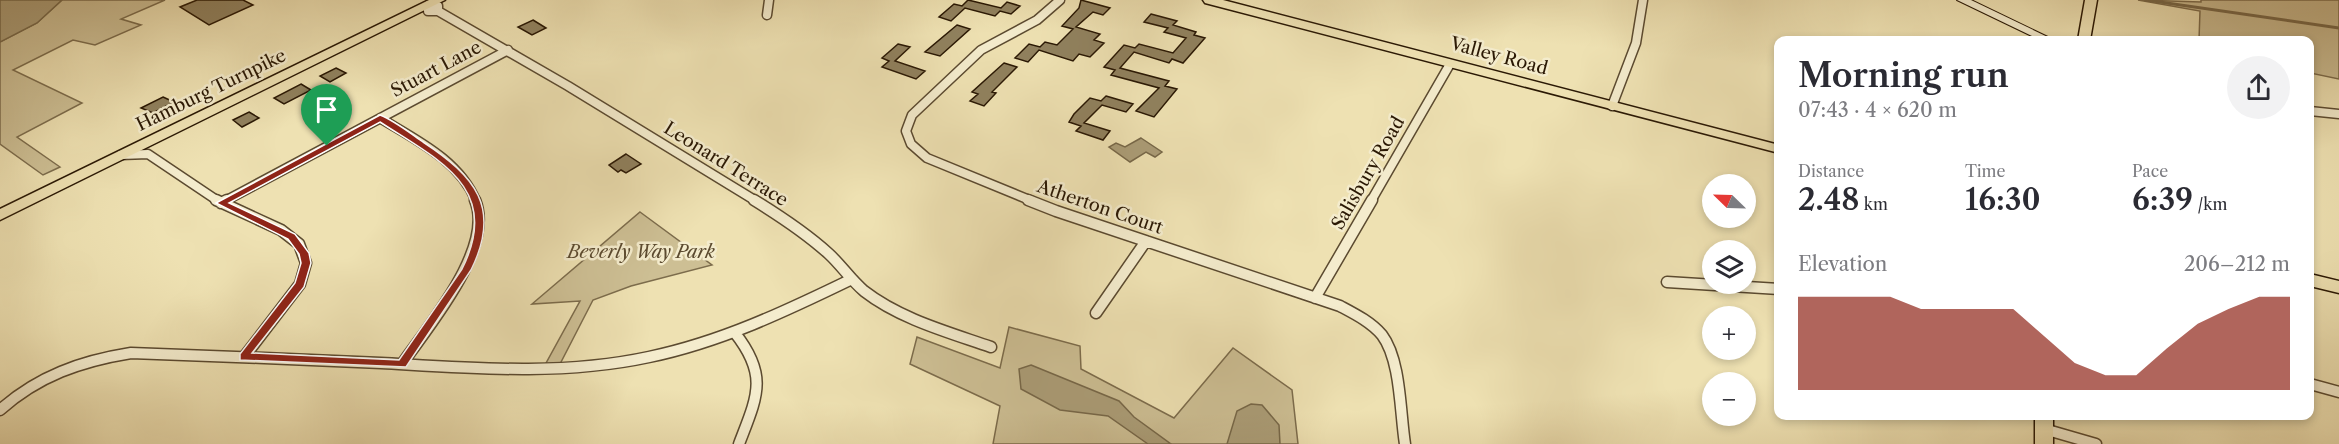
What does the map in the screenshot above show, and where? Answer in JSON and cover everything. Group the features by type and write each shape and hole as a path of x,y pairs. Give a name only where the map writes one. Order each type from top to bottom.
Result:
{"main road":[{"name":"Valley Road","path":"1209,0 1774,149"},
{"path":"2085,36 2091,0"},
{"path":"0,207 433,4"},
{"name":"Hamburg Turnpike","path":"0,216 433,4"},
{"path":"2314,281 2339,287"}],"street":[{"path":"767,15 770,0"},
{"name":"Atherton Court","path":"1060,0 1037,20 972,57 912,114 907,124 908,139 927,158 1034,202 1315,298 1354,314 1373,327 1387,342 1392,353 1405,444"},
{"path":"1612,106 1636,43 1643,0"},
{"path":"1962,0 2039,36"},
{"name":"Leonard Terrace","path":"433,4 786,220 829,254 863,290 902,314 991,347"},
{"name":"Stuart Lane","path":"221,203 508,50"},
{"name":"Salisbury Road","path":"1315,298 1450,64"},
{"path":"2314,111 2339,114"},
{"path":"380,118 460,173 472,192 480,213 479,238 466,270 402,364"},
{"path":"148,154 153,140"},
{"path":"122,155 148,154 221,203 291,237 304,253 306,263 300,284 244,357"},
{"path":"1096,313 1146,241"},
{"path":"0,410 33,384 51,374 90,360 131,353 503,370 576,368 648,358 735,333 852,279"},
{"path":"1667,282 1774,289"},
{"path":"735,333 752,356 759,381 757,396 739,444"},
{"path":"2314,385 2339,392"},
{"path":"2044,429 2096,444"}],"green space":[{"path":"62,0 165,0 121,19 141,25 95,45 73,40 13,70 82,103 17,137 60,167 43,175 0,144 0,42 37,23"},
{"path":"2138,0 2201,2 2201,0 2339,0 2339,79 2314,74 2314,36 2199,36 2200,11"},
{"name":"Beverly Way Park","path":"640,212 712,265 631,286 593,300 560,364 545,365 580,301 532,304"},
{"path":"1009,327 1080,346 1081,369 1174,418 1233,348 1292,390 1298,444 993,444 1000,406 910,364 917,337 1000,368"}],"shaded area":[{"path":"0,0 62,0 37,23 0,42"},
{"path":"1141,138 1162,152 1155,157 1146,152 1130,162 1109,147 1116,143 1125,147"},
{"path":"1031,365 1119,401 1134,417 1171,444 1148,444 1108,416 1060,410 1021,389 1019,369"},
{"path":"1251,404 1262,405 1279,425 1280,444 1227,444 1237,411"}],"building":[{"path":"197,0 243,0 253,5 209,25 180,7"},
{"path":"968,0 1001,8 1007,2 1020,6 1011,14 1000,11 995,16 965,8 951,21 939,17 954,4 962,6"},
{"path":"1081,0 1110,8 1103,15 1093,12 1076,27 1100,34 1094,40 1104,43 1090,57 1079,54 1073,61 1039,50 1028,62 1015,58 1029,44 1040,47 1045,42 1057,45 1073,29 1062,26 1079,8"},
{"path":"1151,14 1177,21 1173,25 1196,32 1194,35 1205,38 1183,63 1172,59 1169,63 1134,52 1120,68 1169,81 1165,86 1177,89 1154,117 1136,111 1159,88 1111,75 1115,70 1104,67 1124,45 1135,48 1139,44 1173,53 1186,38 1164,32 1168,28 1144,22"},
{"path":"533,20 546,28 532,35 518,27"},
{"path":"957,25 970,29 940,56 925,52"},
{"path":"898,44 910,47 895,61 925,71 916,79 882,67 889,61 882,58"},
{"path":"1004,63 1017,67 992,92 996,93 984,106 970,101 978,94 972,92"},
{"path":"336,68 346,73 330,82 320,76"},
{"path":"301,84 311,90 284,104 274,98"},
{"path":"1106,96 1133,104 1126,112 1102,105 1084,123 1110,131 1103,140 1076,131 1081,126 1069,122 1074,114 1090,98 1101,101"},
{"path":"163,97 174,102 153,113 141,108"},
{"path":"249,112 259,118 242,127 233,120"},
{"path":"626,154 641,164 626,173 621,170 618,172 609,165"}],"waterway":[{"path":"2146,0 2339,28"}],"route":[{"path":"380,118 447,162 460,173 476,199 480,223 479,238 474,254 466,270 402,364 244,357 300,284 306,263 299,244 291,237 281,230 221,203 327,146 380,118"}]}
